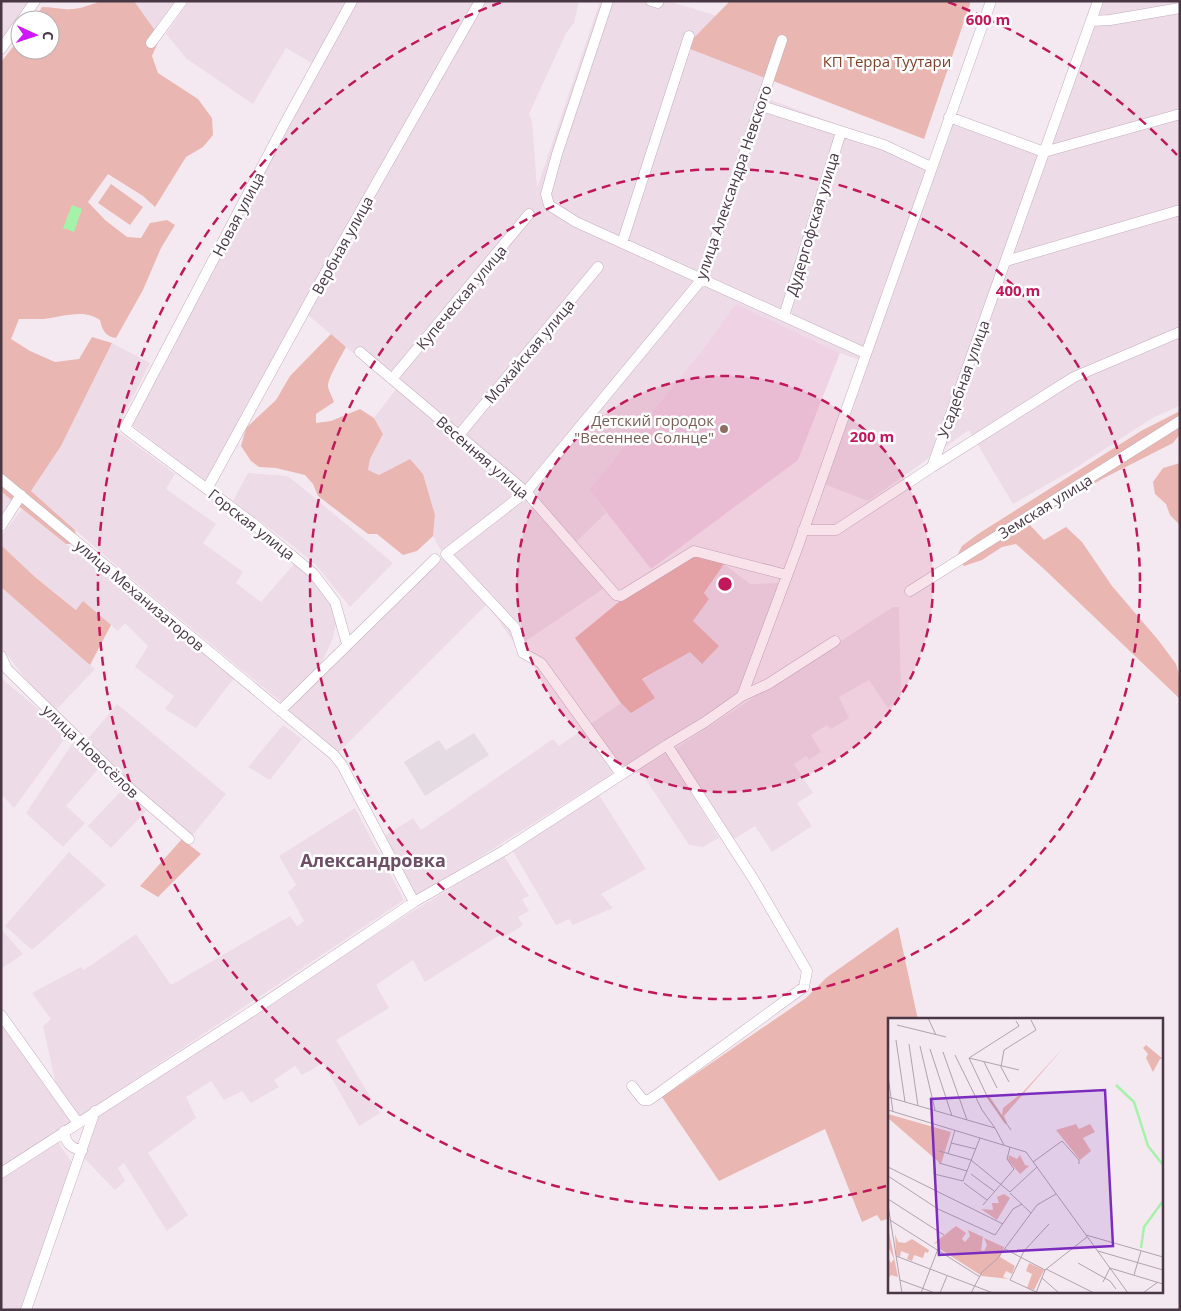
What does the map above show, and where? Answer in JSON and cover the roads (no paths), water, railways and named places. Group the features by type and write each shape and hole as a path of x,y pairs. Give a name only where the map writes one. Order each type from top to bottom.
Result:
{"street":[{"path":"151,44 182,1"},
{"name":"Новая улица","path":"125,428 285,123 352,1"},
{"name":"Вербная улица","path":"207,489 322,279 480,1"},
{"path":"608,1 557,154 546,194 549,205 576,222 865,353"},
{"path":"742,696 787,575 990,1"},
{"name":"Усадебная улица","path":"932,467 1098,1"},
{"path":"1091,21 1110,20 1180,8"},
{"path":"1,48 10,36"},
{"path":"622,243 689,36"},
{"name":"улица Александра Невского","path":"621,774 541,663 524,653 515,628 446,554 526,492 702,279 782,40"},
{"path":"759,104 884,145 931,167"},
{"path":"949,117 1044,152 1180,114"},
{"name":"Дудергофская улица","path":"784,316 841,132"},
{"path":"1006,260 1180,210"},
{"name":"Купеческая улица","path":"392,379 529,214"},
{"name":"Можайская улица","path":"459,435 598,267"},
{"path":"803,530 836,530 1074,377 1180,332"},
{"name":"Весенняя улица","path":"360,352 526,492 616,595 621,596 694,551 787,575"},
{"name":"Земская улица","path":"910,592 1180,421"},
{"name":"Горская улица","path":"125,428 250,521 314,572 336,602 348,644"},
{"name":"улица Механизаторов","path":"1,479 334,755 342,765 414,902"},
{"path":"1,526 21,495"},
{"path":"280,711 435,559"},
{"path":"1,1173 254,1010 414,902 505,850 666,745 705,722 742,696 768,684 835,641"},
{"name":"улица Новосёлов","path":"1,656 7,669 126,786 189,839"},
{"path":"632,1086 643,1100 649,1100 804,987 807,972 754,880 666,745"},
{"path":"1,1014 78,1123"},
{"path":"26,1310 95,1111"},
{"path":"64,1131 65,1140 69,1146 82,1151"}],"place":[{"name":"Детский городок \"Весеннее Солнце\"","path":"724,429"}],"district":[{"name":"Александровка","path":"373,860"}],"park label":[{"name":"КП Терра Туутари","path":"887,61"}]}
